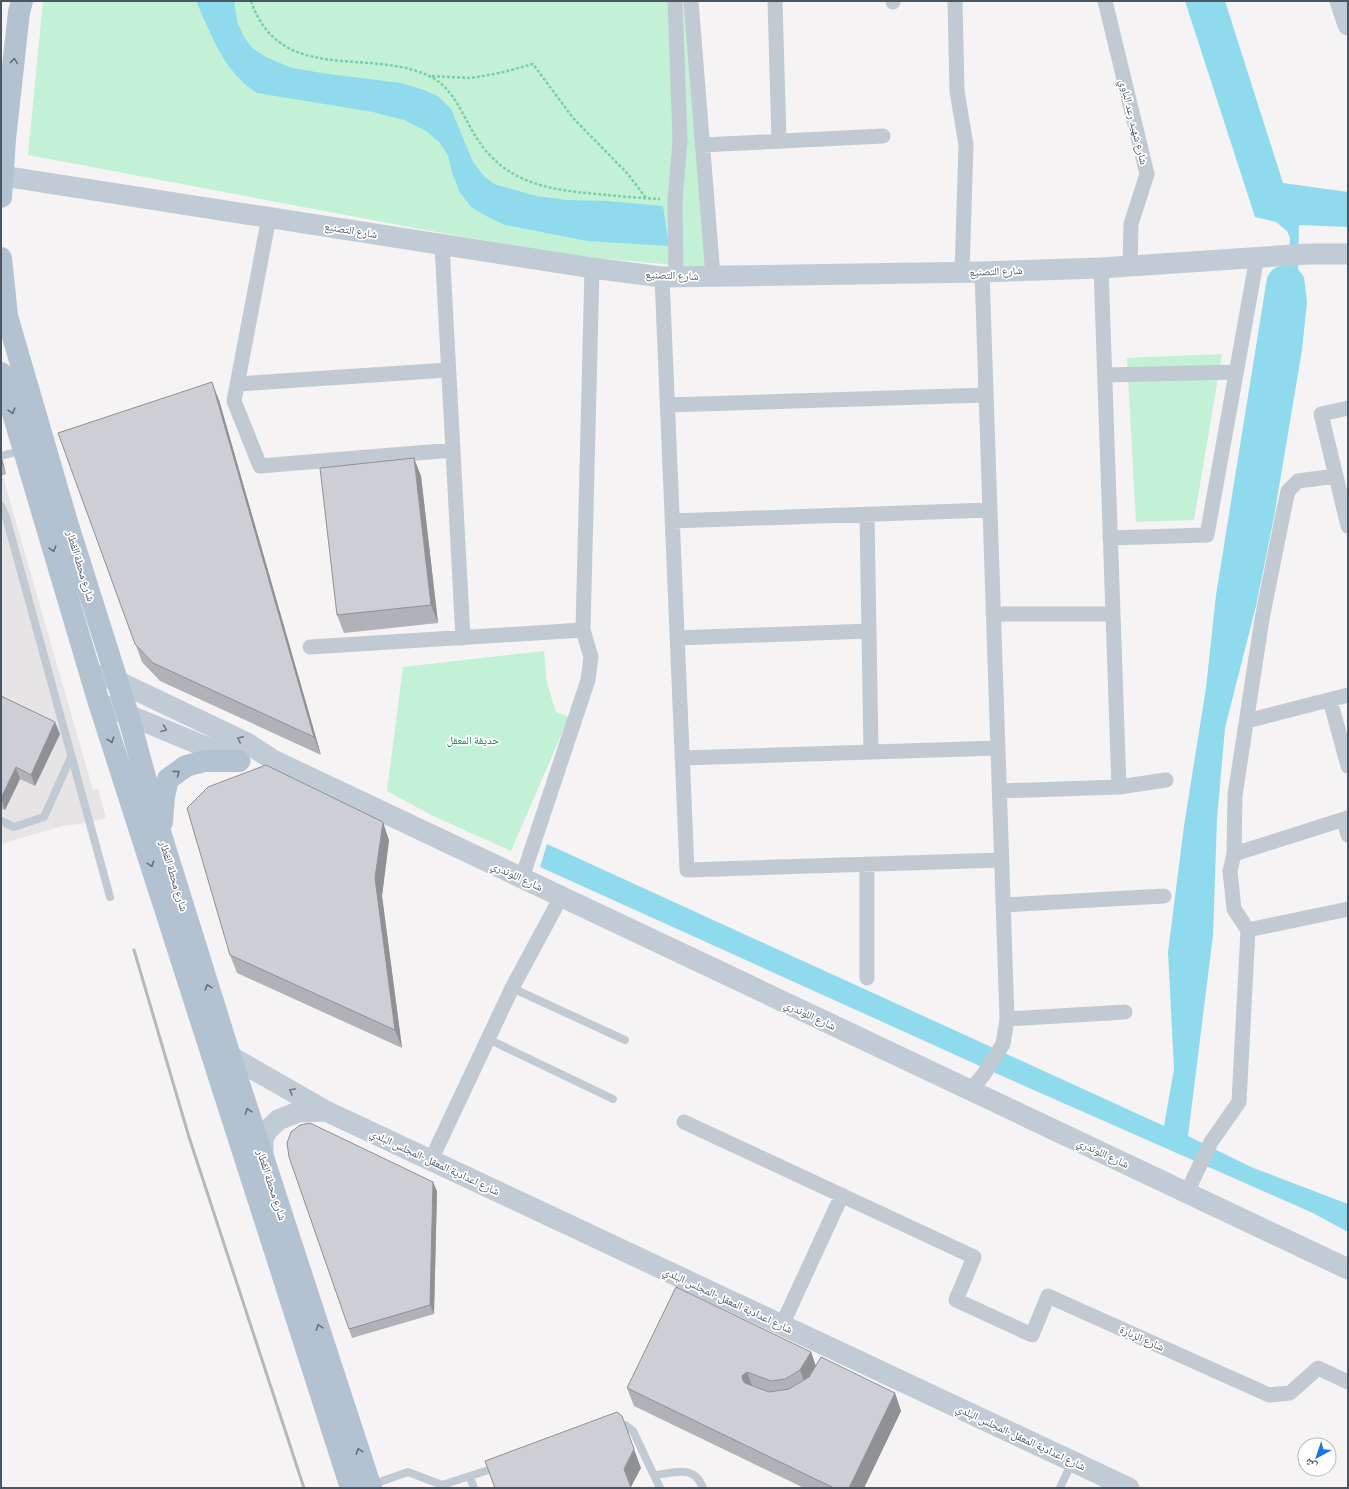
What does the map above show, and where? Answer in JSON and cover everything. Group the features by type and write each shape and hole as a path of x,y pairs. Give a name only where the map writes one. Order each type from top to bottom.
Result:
{"main road":[{"path":"1,197 9,101 19,12 22,1"},
{"path":"1,79 9,101"},
{"name":"شارع محطة القطار","path":"1,258 7,316 67,522 128,714 161,835 263,1156 364,1487"},
{"name":"شارع محطة القطار","path":"1,374 99,703 364,1487"},
{"path":"46,527 67,522"},
{"path":"161,835 164,796 168,779 186,766 204,761 239,761"}],"street":[{"path":"675,1 680,141 669,277 667,406 687,870 1002,860"},
{"path":"691,1 713,276"},
{"path":"775,1 779,141"},
{"path":"955,1 957,91 966,145 972,272 986,395 1007,1019 1003,1044 984,1074 970,1091"},
{"name":"شارع شهيد رعد الباوي","path":"1105,1 1147,174 1131,224 1130,266"},
{"path":"1340,1 1348,25"},
{"path":"702,145 883,136"},
{"name":"شارع التصنيع","path":"3,176 592,268 669,277 972,272 1101,268 1308,254 1348,254"},
{"path":"269,217 234,401 260,466 453,450"},
{"path":"442,244 463,638"},
{"path":"1110,538 1207,535 1257,257"},
{"path":"522,878 588,680 591,656 583,630 592,268"},
{"path":"1101,268 1119,787"},
{"path":"237,384 448,370"},
{"path":"1105,375 1236,372"},
{"path":"667,406 986,395"},
{"path":"1348,408 1321,414 1348,526"},
{"path":"1187,1192 1211,1142 1239,1102 1248,930 1234,909 1230,871 1234,854 1235,796 1262,619 1288,491 1298,481 1336,476"},
{"path":"672,521 990,510"},
{"path":"867,514 871,752"},
{"path":"993,614 1113,614"},
{"path":"310,647 583,630"},
{"path":"677,638 869,631"},
{"name":"شارع اللوندري","path":"91,673 117,681 247,743 273,760 1348,1269"},
{"path":"1247,722 1348,695"},
{"path":"1330,700 1348,766"},
{"path":"99,703 239,761 273,760"},
{"path":"682,758 998,748"},
{"path":"999,791 1119,787 1166,780"},
{"path":"1234,854 1346,819 1348,835"},
{"path":"867,864 867,978"},
{"path":"1003,905 1164,896"},
{"path":"431,1160 512,988 561,897"},
{"path":"1248,930 1348,908"},
{"path":"1007,1019 1126,1012"},
{"name":"شارع اعدادية المعقل -المجلس البلدي","path":"230,1056 326,1111 782,1325 834,1354 1073,1461 1129,1488"},
{"path":"263,1156 262,1138 278,1120 298,1112 326,1111"},
{"path":"684,1122 842,1196 782,1325"},
{"name":"شارع الزبارة","path":"842,1196 974,1258 956,1300 1032,1335 1048,1296 1269,1395 1290,1393 1318,1368 1348,1382"}],"lane":[{"path":"1,456 23,450"},
{"path":"1,506 6,517 110,897"},
{"path":"1,821 14,827 44,817 71,757"},
{"path":"512,988 625,1040"},
{"path":"488,1039 612,1099"},
{"path":"609,1426 616,1424 625,1425 633,1431 660,1488"},
{"path":"1060,1488 1073,1461"},
{"path":"364,1487 408,1472 442,1485 507,1464"},
{"path":"655,1476 685,1471 700,1480 703,1488"},
{"path":"470,1477 474,1488"}],"path":[{"path":"251,1 263,25 274,38 289,48 308,56 331,61 391,65 420,72 440,82 449,91 478,140 489,154 511,172 532,184 568,192 675,200"},
{"path":"430,76 471,78 500,73 533,64 573,118 627,173 647,198"}],"shaded area":[{"path":"1,470 93,790 98,789 106,818 87,823 62,826 1,844"}],"green space":[{"path":"43,1 686,1 706,268 575,256 425,230 28,155"},
{"path":"1222,354 1194,520 1136,522 1127,358"},
{"name":"حديقة المعقل","path":"544,651 547,683 556,712 569,717 511,851 433,816 387,791 403,667"}],"water":[{"path":"196,1 234,1 237,21 244,37 252,48 268,58 292,68 401,83 438,96 451,109 473,162 484,176 494,184 536,196 567,200 608,201 663,206 669,246 587,241 505,225 488,217 471,207 459,191 448,155 439,142 426,131 404,120 373,112 257,93 235,74 227,63 213,40"},
{"path":"1185,1 1225,1 1283,183 1348,192 1348,227 1299,225 1298,269 1304,277 1307,302 1302,350 1274,517 1256,606 1225,728 1217,819 1213,935 1188,1136 1251,1167 1348,1204 1348,1232 1313,1213 1002,1076 540,867 547,844 1164,1126 1174,1069 1168,952 1184,826 1206,688 1216,595 1267,278 1270,272 1275,268 1288,265 1290,238 1287,231 1276,222 1255,217"}],"building":[{"path":"212,382 314,737 153,663 135,644 58,433"},
{"path":"414,458 431,605 337,615 320,468"},
{"path":"1,696 55,722 31,775 16,767 1,798"},
{"path":"266,765 383,822 375,878 395,1030 230,955 187,808 208,787"},
{"path":"310,1123 433,1182 430,1305 349,1329 289,1157 287,1143 291,1132 300,1125"},
{"path":"676,1287 811,1352 800,1370 785,1379 771,1381 747,1372 742,1376 745,1383 769,1392 789,1389 809,1377 821,1357 895,1393 849,1488 834,1488 627,1388"},
{"path":"617,1412 622,1416 634,1449 624,1469 631,1488 495,1488 485,1461"}],"railway":[{"path":"134,950 189,1137 304,1488"}]}
